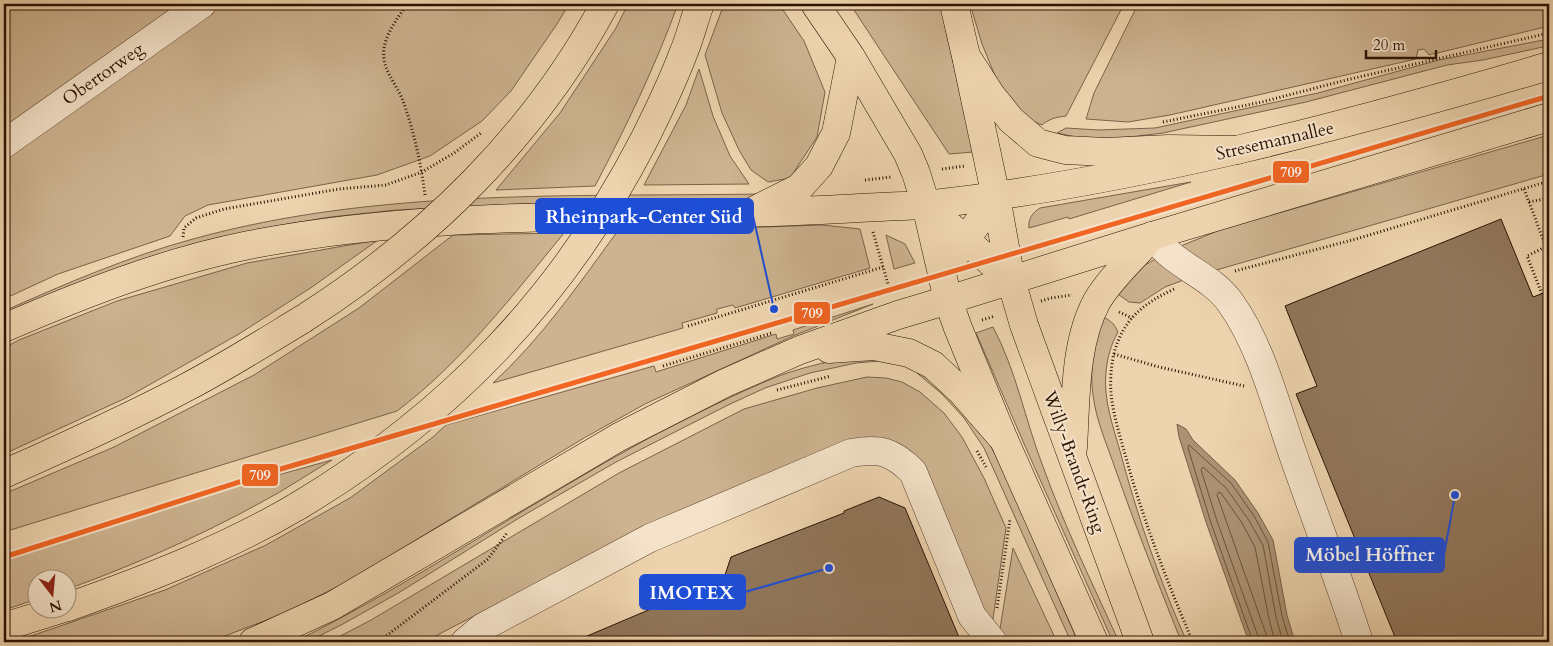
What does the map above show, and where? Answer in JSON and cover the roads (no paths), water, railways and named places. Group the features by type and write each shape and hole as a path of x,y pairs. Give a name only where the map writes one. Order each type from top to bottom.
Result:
{"main road":[{"path":"4,474 87,437 240,358 303,319 379,266 474,183 516,136 557,82 591,30 605,4"},
{"path":"78,603 177,566 233,541 298,506 378,454 467,380 551,288 593,230 627,172 658,113 683,55 700,4"},
{"path":"815,4 851,57 903,146 916,173 958,328 1004,440 1094,642"},
{"name":"Willy-Brandt-Ring","path":"954,4 989,162 1011,280 1024,325 1140,642"},
{"path":"966,56 991,95 1011,120 1038,142 1065,150 1106,152 1168,149 1237,150"},
{"path":"749,213 799,188 819,166 836,133 851,57"},
{"name":"Stresemannallee","path":"4,328 124,280 188,260 247,245 313,234 382,226 518,217 749,213 926,205 996,197 1156,168 1237,150 1355,121 1549,66"},
{"path":"253,642 332,606 619,437 725,383 800,350 898,315 946,287 1011,280 1549,117"},
{"path":"946,287 965,240 996,197"},
{"path":"926,205 1011,280"},
{"path":"1072,459 1080,352 1087,323 1098,300 1112,280 1152,236"},
{"path":"800,350 874,346 909,353 933,366 962,392 1004,440"},
{"path":"4,626 32,618"}],"lane":[{"name":"Obertorweg","path":"4,144 202,4"},
{"path":"1152,236 1170,255 1217,288 1229,301 1242,322 1272,392 1295,462 1344,592 1359,642"},
{"path":"465,642 483,627 650,538 851,453 869,450 887,452 902,461 912,472 972,616 994,630"},
{"path":"472,642 480,639 491,642"}],"water":[{"path":"1177,424 1186,429 1193,440 1235,480 1258,513 1273,540 1287,615 1295,642 1249,642 1207,525 1179,437"}],"place":[{"name":"Rheinpark-Center Süd","path":"774,309"},
{"name":"Möbel Höffner","path":"1455,495"},
{"name":"IMOTEX","path":"829,568"}]}
